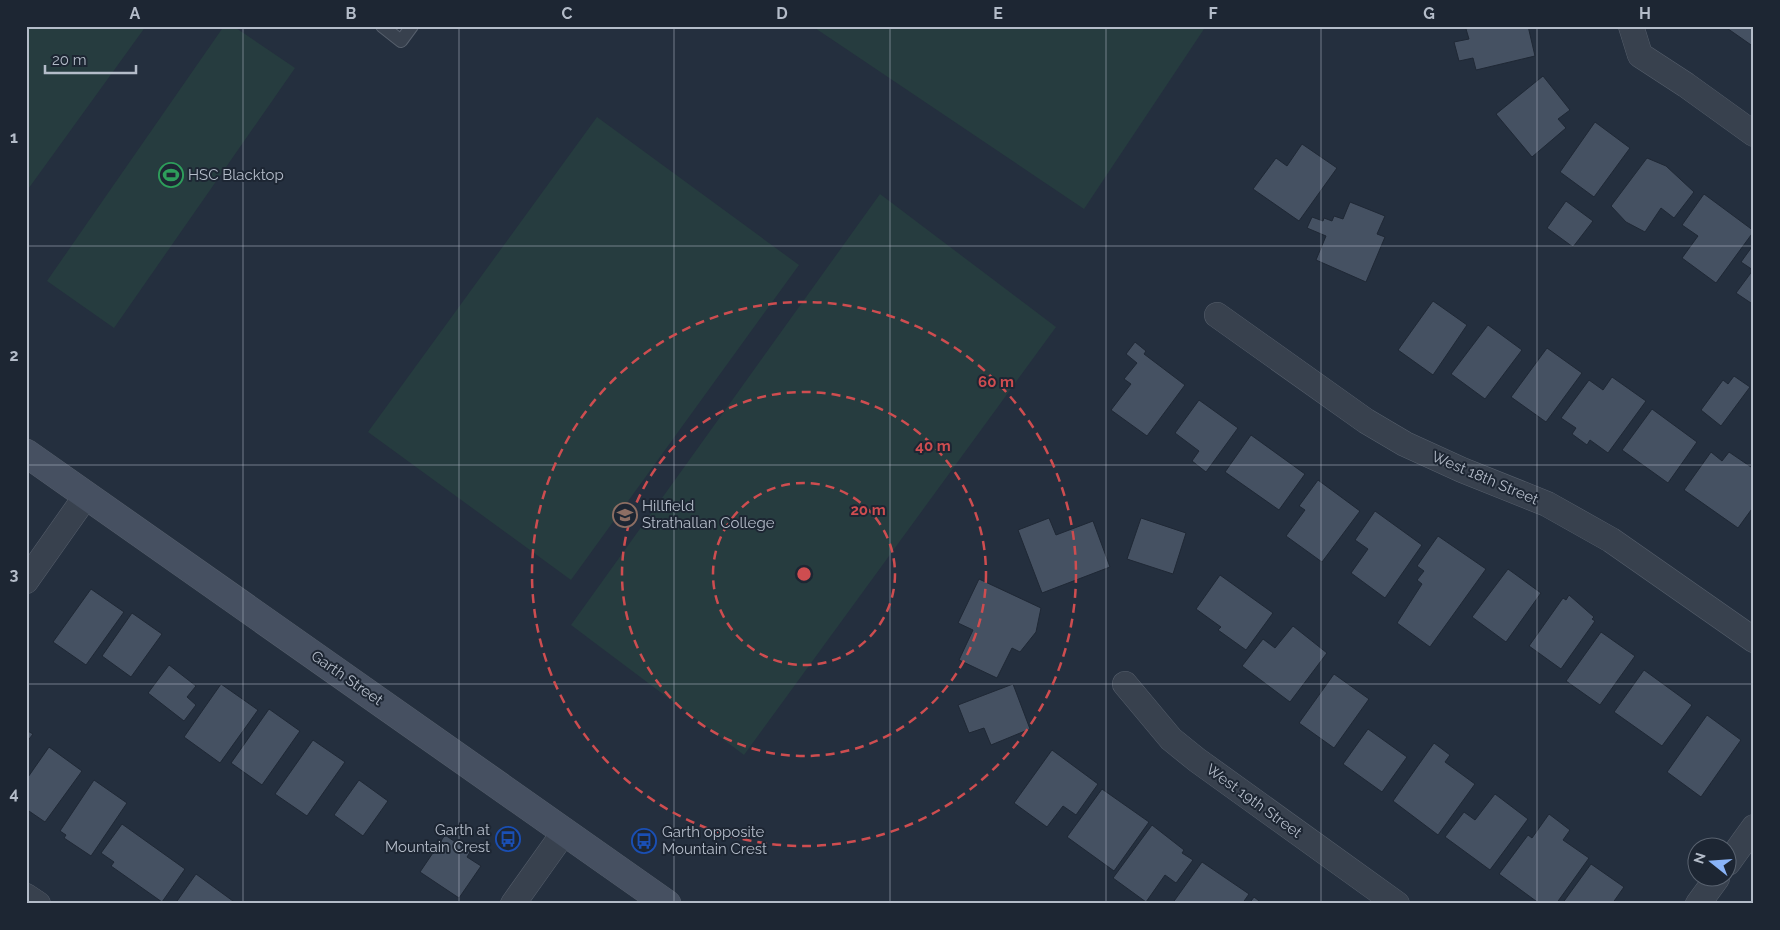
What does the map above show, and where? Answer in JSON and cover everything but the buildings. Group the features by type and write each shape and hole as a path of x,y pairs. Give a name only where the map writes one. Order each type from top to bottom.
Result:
{"main road":[{"name":"Garth Street","path":"26,453 667,904"}],"street":[{"path":"1631,26 1640,55 1686,84 1754,134"},
{"name":"West 18th Street","path":"1217,315 1366,421 1405,444 1462,470 1546,504 1611,540 1754,640"},
{"path":"26,581 86,496"},
{"name":"West 19th Street","path":"1125,684 1171,739 1197,760 1397,904"},
{"path":"1738,849 1754,826"},
{"path":"513,904 565,831"},
{"path":"1698,904 1710,888"},
{"path":"26,896 38,904"}],"lane":[{"path":"382,26 401,41 412,26"}],"green space":[{"path":"26,26 146,26 26,192"},
{"name":"HSC Blacktop","path":"224,26 233,26 295,68 114,328 47,281"},
{"path":"812,26 1206,26 1084,209"},
{"path":"597,117 799,265 571,580 368,432"},
{"path":"880,194 1056,327 744,755 571,625"}],"place":[{"name":"HSC Blacktop","path":"171,175"},
{"name":"Hillfield Strathallan College","path":"625,515"},
{"name":"Garth at Mountain Crest","path":"508,839"},
{"name":"Garth opposite Mountain Crest","path":"644,841"}]}
